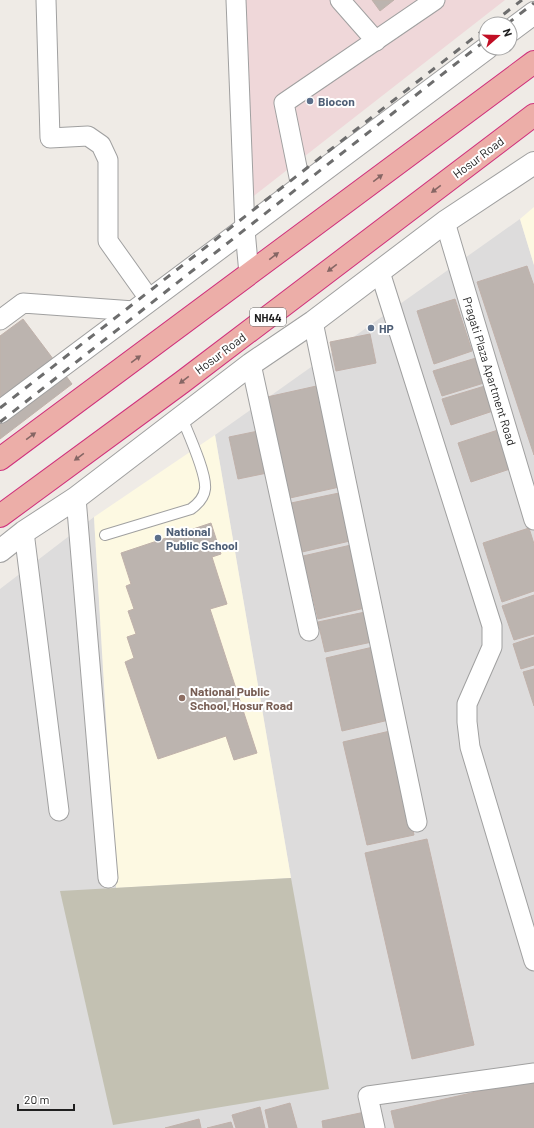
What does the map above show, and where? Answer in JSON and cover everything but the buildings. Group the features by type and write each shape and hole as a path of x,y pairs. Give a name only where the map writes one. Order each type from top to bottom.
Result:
{"highway":[{"path":"0,459 534,62"},
{"name":"Hosur Road","path":"0,516 181,383 534,115"}],"street":[{"path":"46,0 50,138 88,136 101,145 108,160 108,242 142,305"},
{"path":"236,0 248,274"},
{"path":"340,0 376,40"},
{"path":"301,187 284,103 435,0"},
{"path":"518,25 534,13"},
{"path":"0,412 478,55"},
{"path":"0,551 24,532 76,498 251,364 313,322 445,222 534,163"},
{"name":"Pragati Plaza Apartment Road","path":"445,222 534,520"},
{"path":"380,272 492,626 492,647 467,704 467,722 470,748 534,961"},
{"path":"0,320 23,303 142,305"},
{"path":"313,322 417,822"},
{"path":"251,364 309,631"},
{"path":"76,498 108,878"},
{"path":"24,532 59,811"},
{"path":"375,1128 368,1096 534,1072"}],"lane":[{"path":"105,535 191,509 199,503 206,488 197,454 182,418"}],"shaded area":[{"name":"Biocon","path":"245,0 505,0 484,16 478,16 478,21 246,202"},
{"path":"534,207 534,265 520,219"},
{"path":"520,219 534,265 534,1128 0,1128 0,589 94,517 117,888 291,878 215,435"},
{"name":"National Public School, Hosur Road","path":"215,435 291,878 116,888 94,517"},
{"path":"291,878 329,1089 113,1125 60,891"}],"railway":[{"path":"501,16 522,0"},
{"path":"517,16 534,3"},
{"path":"0,408 478,34"},
{"path":"0,422 478,46"}],"place":[{"name":"Biocon","path":"310,101"},
{"name":"HP","path":"371,328"},
{"name":"National Public School","path":"158,538"},
{"name":"National Public School, Hosur Road","path":"182,698"}]}
